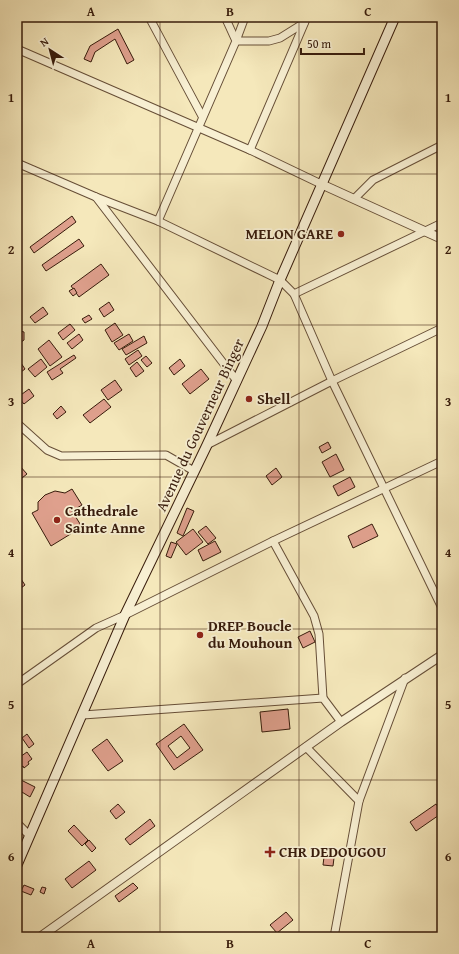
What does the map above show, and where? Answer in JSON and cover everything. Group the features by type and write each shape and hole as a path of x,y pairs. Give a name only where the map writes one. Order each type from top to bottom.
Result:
{"main road":[{"name":"Avenue du Gouverneur Binger","path":"17,866 29,834 83,715 125,615 207,445 262,326 321,184 394,17"}],"street":[{"path":"149,17 202,116"},
{"path":"225,17 236,41"},
{"path":"158,221 245,17"},
{"path":"236,41 269,41 280,38 306,20"},
{"path":"250,150 306,20"},
{"path":"17,49 250,150 442,239"},
{"path":"354,198 373,180 442,145"},
{"path":"17,164 158,221 280,280 294,294 332,381 442,608"},
{"path":"96,197 237,380"},
{"path":"294,294 442,223"},
{"path":"207,445 332,381 442,328"},
{"path":"17,423 46,450 62,456 166,455 194,472"},
{"path":"17,684 96,628 273,541 442,461"},
{"path":"273,541 314,616 319,634 323,698 341,722"},
{"path":"40,937 306,746 405,678 442,655"},
{"path":"334,937 359,802 405,678"},
{"path":"83,715 323,698"},
{"path":"306,746 359,802"},
{"path":"17,823 29,834"}],"building":[{"path":"118,29 134,60 127,64 115,39 95,52 91,62 84,59 90,46"},
{"path":"72,216 76,222 34,253 30,247"},
{"path":"79,239 84,246 46,271 42,265"},
{"path":"101,264 109,275 79,297 71,286"},
{"path":"74,288 77,293 73,296 69,291"},
{"path":"109,302 114,310 104,317 99,309"},
{"path":"43,307 48,314 35,323 30,317"},
{"path":"17,310 21,315 17,318"},
{"path":"89,315 92,319 85,323 82,319"},
{"path":"115,323 123,335 112,342 105,330"},
{"path":"70,324 75,330 63,340 58,333"},
{"path":"17,330 24,332 24,340 17,345"},
{"path":"79,334 83,340 72,349 67,343"},
{"path":"129,334 133,341 119,350 114,343"},
{"path":"144,336 147,343 126,355 122,349"},
{"path":"49,340 62,357 50,366 38,349"},
{"path":"138,350 142,356 129,365 125,359"},
{"path":"74,355 76,358 60,369 63,373 52,380 47,372"},
{"path":"146,356 152,363 147,367 141,360"},
{"path":"41,359 47,367 35,377 28,369"},
{"path":"180,359 185,366 174,375 169,368"},
{"path":"137,362 144,371 136,377 130,368"},
{"path":"21,363 25,369 17,375 17,366"},
{"path":"201,369 209,379 190,394 182,384"},
{"path":"115,380 122,390 108,400 101,390"},
{"path":"29,389 34,396 24,404 18,397"},
{"path":"104,399 111,407 90,423 83,415"},
{"path":"61,406 66,412 57,419 53,414"},
{"path":"328,442 331,448 322,453 319,447"},
{"path":"336,454 344,470 330,477 322,462"},
{"path":"19,465 27,474 17,482 17,467"},
{"path":"276,468 282,477 272,485 266,476"},
{"path":"350,477 355,487 338,496 333,486"},
{"name":"Cathedrale Sainte Anne","path":"72,489 82,505 72,511 82,527 51,546 32,513 38,510 38,502 45,495 55,491 65,493"},
{"path":"187,508 194,511 183,536 177,533"},
{"path":"372,524 378,536 353,548 348,536"},
{"path":"206,526 216,538 208,544 198,532"},
{"path":"193,529 203,542 186,555 176,542"},
{"path":"215,541 221,552 203,561 198,550"},
{"path":"171,542 177,544 171,558 166,556"},
{"path":"19,576 25,585 17,591 17,578"},
{"path":"310,631 315,642 303,648 298,637"},
{"path":"288,709 290,729 262,732 260,712"},
{"path":"184,724 203,750 174,770 156,744","holes":["181,736 190,748 177,758 168,746"]},
{"path":"27,734 34,744 29,748 22,738"},
{"path":"107,739 123,761 108,771 92,750"},
{"path":"27,752 32,759 24,768 23,766 20,768 17,763 17,759"},
{"path":"17,778 35,787 30,797 17,789"},
{"path":"118,804 125,812 116,819 110,811"},
{"path":"436,804 442,813 416,831 410,822"},
{"path":"150,819 155,826 130,845 125,839"},
{"path":"74,825 88,840 82,846 68,831"},
{"path":"89,840 96,848 92,852 85,844"},
{"path":"325,849 335,850 333,866 323,865"},
{"path":"89,861 96,870 72,888 65,879"},
{"path":"133,883 138,888 119,902 115,896"},
{"path":"24,885 34,889 31,895 21,891"},
{"path":"42,887 46,888 44,894 40,892"},
{"path":"286,912 293,920 277,933 270,925"}],"place":[{"name":"MELON GARE","path":"341,234"},
{"name":"Shell","path":"249,399"},
{"name":"Cathedrale Sainte Anne","path":"57,520"},
{"name":"DREP Boucle du Mouhoun","path":"200,635"},
{"name":"CHR DEDOUGOU","path":"270,852"}]}
